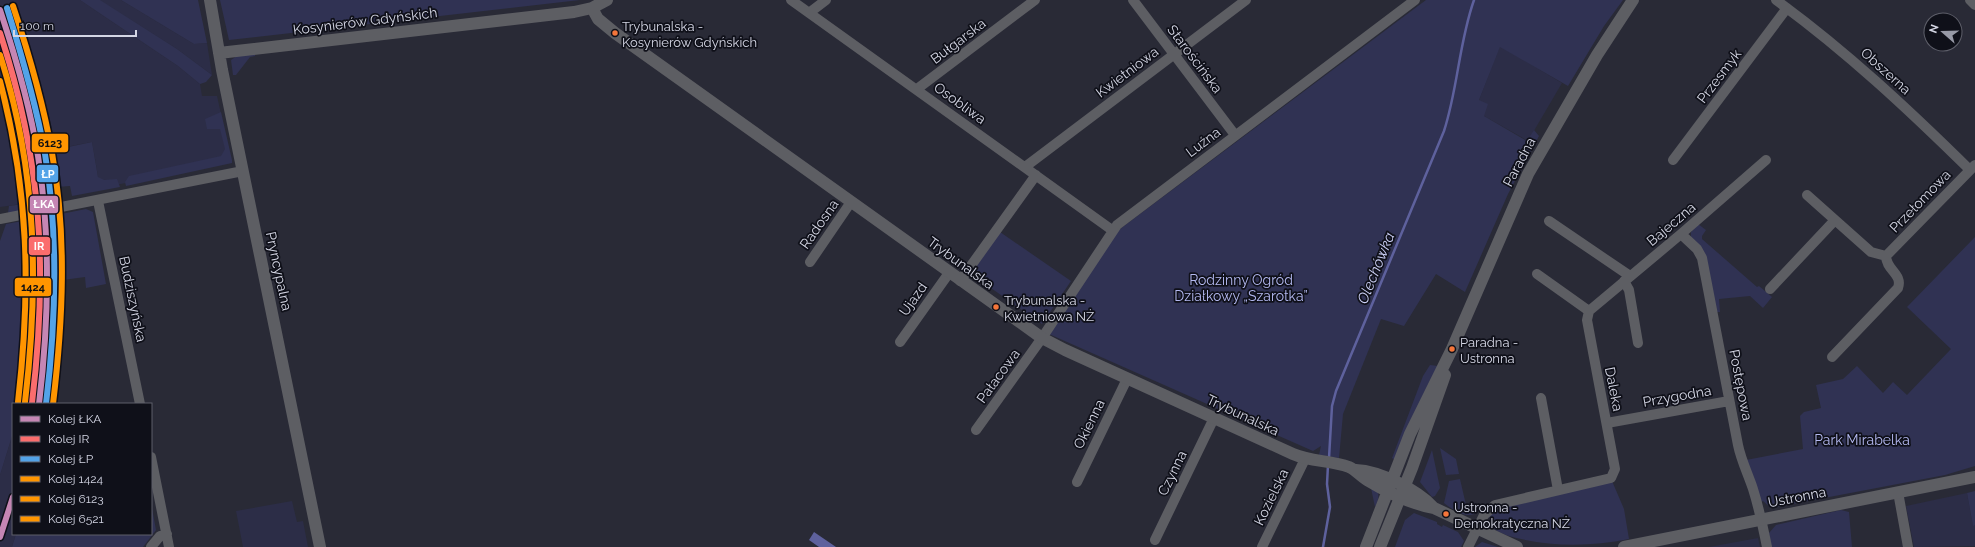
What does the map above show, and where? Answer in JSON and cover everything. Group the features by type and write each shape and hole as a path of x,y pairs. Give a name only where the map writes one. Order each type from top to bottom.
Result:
{"street":[{"name":"Pryncypalna","path":"210,0 243,172 320,547"},
{"name":"Kosynierów Gdyńskich","path":"219,52 574,12 592,8 608,0"},
{"name":"Osobliwa","path":"791,0 1112,230"},
{"path":"809,13 826,0"},
{"name":"Bułgarska","path":"917,89 1035,0"},
{"name":"Starościńska","path":"1132,0 1235,135"},
{"name":"Kwietniowa","path":"1025,167 1246,0"},
{"name":"Luźna","path":"1042,338 1112,230 1235,135 1415,0"},
{"name":"Paradna","path":"1366,547 1410,434 1452,349 1528,174 1597,55 1633,0"},
{"name":"Obszerna","path":"1776,0 1852,58 1972,167"},
{"path":"1970,0 1975,5"},
{"name":"Trybunalska","path":"592,8 598,19 615,33 960,281 1042,338 1126,378 1305,459 1335,464 1354,470 1364,470 1402,492"},
{"name":"Przesmyk","path":"1673,160 1787,8"},
{"name":"Bajeczna","path":"1590,310 1766,160"},
{"name":"Przełomowa","path":"1886,256 1972,167"},
{"path":"0,219 243,172"},
{"path":"960,281 1036,175"},
{"path":"1807,195 1871,252 1886,256 1888,266 1898,278 1899,284 1898,288 1832,357"},
{"name":"Budziszyńska","path":"98,201 140,403"},
{"name":"Radosna","path":"810,262 851,202"},
{"path":"1770,289 1835,220"},
{"path":"1548,221 1627,278 1638,343"},
{"name":"Postępowa","path":"1681,234 1697,249 1702,258 1743,465 1762,520 1767,547"},
{"name":"Ujazd","path":"900,342 949,273"},
{"path":"1537,274 1590,310"},
{"name":"Daleka","path":"1558,490 1610,478 1613,476 1615,469 1587,320 1590,310"},
{"name":"Pałacowa","path":"976,430 1042,338"},
{"name":"Paradna","path":"1380,547 1402,492 1447,368 1452,349"},
{"name":"Okienna","path":"1077,482 1126,378"},
{"path":"1468,547 1484,514 1495,505 1558,490 1541,398"},
{"name":"Przygodna","path":"1607,423 1730,401"},
{"name":"Czynna","path":"1155,540 1214,418"},
{"name":"Kozielska","path":"1262,547 1305,459"},
{"path":"152,462 169,547"},
{"name":"Ustronna","path":"1624,547 1975,477"},
{"path":"1402,492 1422,506 1434,508 1517,547"},
{"path":"1898,492 1908,547"},
{"path":"151,547 160,536 166,534"}],"shaded area":[{"path":"0,0 80,0 178,66 200,84 202,96 217,96 231,159 229,163 100,188 92,142 56,149 47,106 54,150 58,199 0,207"},
{"path":"99,0 121,0 194,44 207,43 212,75 177,49"},
{"path":"1500,46 1562,83 1528,141 1484,116 1479,100"},
{"path":"61,219 63,286 48,403 18,403 34,289 26,225"},
{"path":"12,436 12,535 16,535 12,547 0,547 0,475"},
{"path":"1967,493 1973,525 1975,525 1975,546 1914,547 1906,506"},
{"path":"292,501 297,522 303,521 308,547 243,547 236,511"},
{"path":"814,532 836,547 819,547 809,540"},
{"path":"1758,538 1760,547 1709,547"}],"green space":[{"path":"80,0 100,0 177,49 212,75 206,82 200,84 178,66"},
{"path":"121,0 198,0 207,43 194,44"},
{"path":"220,0 580,0 229,40"},
{"name":"Rodzinny Ogród Działkowy „Szarotka”","path":"1426,0 1623,0 1604,26 1568,86 1500,47 1479,100 1488,104 1484,116 1527,141 1534,130 1539,136 1508,194 1465,292 1436,274 1404,326 1381,319 1343,414 1339,458 1319,455 1321,446 1313,451 1049,334 1116,232"},
{"path":"255,52 255,56 250,57 236,75 233,75 231,60 237,56"},
{"path":"221,112 232,163 126,186 125,182 129,176 221,156 225,149 220,129 207,129 205,119"},
{"path":"92,142 98,177 104,180 117,179 120,187 72,196 70,186 57,187 54,150"},
{"path":"37,202 37,208 8,213 9,206"},
{"path":"86,209 93,212 106,284 86,288 85,277 63,280 61,220 51,221 51,216"},
{"path":"39,218 39,223 26,225 34,289 18,403 12,403 12,436 0,475 0,241 6,224"},
{"path":"1698,224 1706,230 1702,236 1702,239 1757,287 1759,286 1772,297 1763,308 1750,296 1719,299 1720,312 1716,312 1691,237 1691,232"},
{"path":"1000,232 1071,281 1042,324 971,274"},
{"name":"Park Mirabelka","path":"1975,237 1975,466 1945,475 1771,508 1763,501 1761,502 1746,460 1803,449 1800,416 1804,412 1821,408 1816,385 1843,379 1857,366 1883,393 1893,382 1907,395 1951,349 1907,307"},
{"path":"63,286 54,403 48,403"},
{"path":"1430,365 1438,366 1395,460 1392,458 1423,376"},
{"path":"1440,448 1456,459 1459,474 1446,475"},
{"path":"1432,450 1440,488 1435,496 1432,497 1420,482"},
{"path":"1460,479 1466,505 1475,503 1479,510 1471,515 1462,514 1444,503 1449,481"},
{"path":"1612,481 1624,509 1629,539 1614,542 1569,545 1554,544 1524,540 1509,536 1495,530 1489,523 1491,518 1488,517 1502,507"},
{"path":"1371,488 1377,490 1378,492 1378,499 1375,507"},
{"path":"1975,491 1975,525 1973,526 1967,493"},
{"path":"152,508 156,530 143,547 12,547 16,535 152,535"},
{"path":"1841,510 1849,512 1852,547 1771,547 1769,533 1776,525"},
{"path":"1414,513 1437,522 1437,524 1442,527 1443,525 1458,532 1464,541 1461,547 1395,547 1405,520"},
{"path":"1482,542 1498,547 1475,547"}],"waterway":[{"name":"Olechówka","path":"1329,458 1332,406 1336,391 1444,131 1449,115 1465,32 1474,0"},
{"name":"Olechówka","path":"1323,547 1330,507 1327,484 1328,465"}],"rail line":[{"name":"6123","path":"13,6 40,97 57,184 62,247 62,278 59,341 53,403"},
{"name":"ŁP","path":"7,8 33,98 45,154 49,185 54,248 54,310 46,403"},
{"name":"ŁKA","path":"0,10 27,100 35,137 42,187 47,249 47,311 39,403"},
{"name":"IR","path":"0,33 14,80 25,126 33,171 38,216 40,307 32,403"},
{"name":"1424","path":"0,55 12,98 21,141 28,184 32,227 32,314 25,402"},
{"name":"6521","path":"0,81 10,122 17,162 25,240 25,319 18,402"},
{"name":"ŁKA","path":"0,537 12,500"}],"place":[{"name":"Trybunalska - Kosynierów Gdyńskich","path":"615,33"},
{"name":"Trybunalska - Kwietniowa NŻ","path":"996,307"},
{"name":"Paradna - Ustronna","path":"1452,349"},
{"name":"Ustronna - Demokratyczna NŻ","path":"1446,514"}]}
